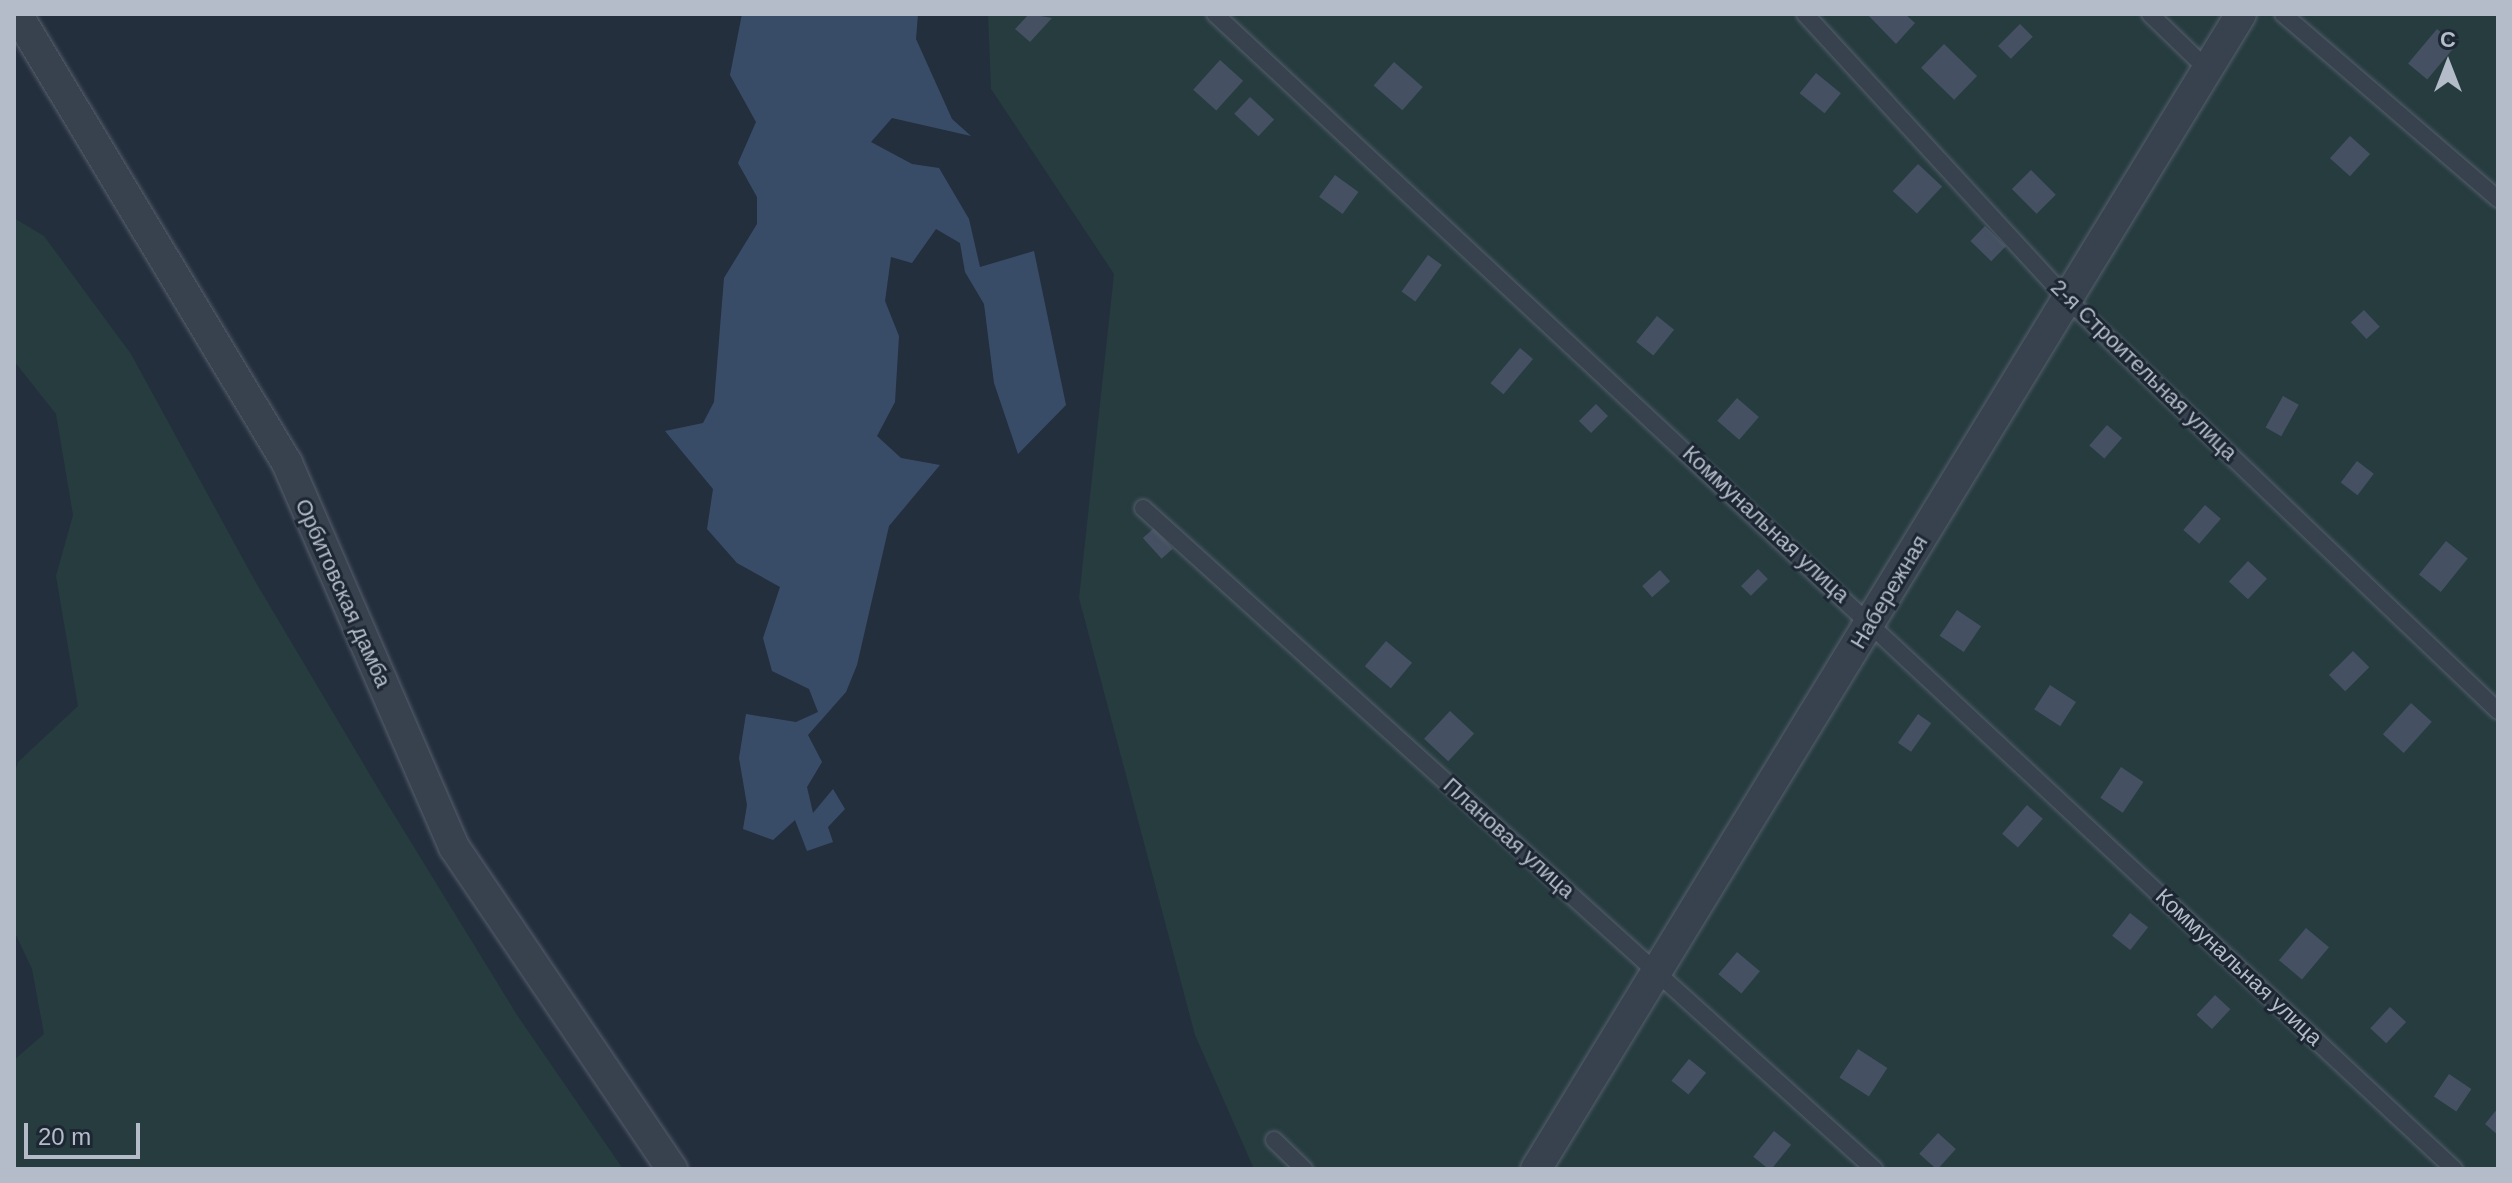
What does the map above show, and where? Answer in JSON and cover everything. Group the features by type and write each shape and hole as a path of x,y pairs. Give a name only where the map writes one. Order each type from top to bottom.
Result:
{"street":[{"name":"Орбитовская дамба","path":"17,14 287,463 454,847 672,1169"},
{"name":"Набережная","path":"1536,1169 2241,14"}],"lane":[{"name":"Коммунальная улица","path":"1215,14 1871,621 2454,1169"},
{"name":"2-я Строительная улица","path":"1805,14 2067,299 2498,711"},
{"path":"2150,14 2207,69"},
{"path":"2283,14 2498,199"},
{"name":"Плановая улица","path":"1143,508 1874,1169"},
{"path":"1274,1140 1304,1169"}],"green space":[{"path":"988,14 2498,14 2498,1169 1254,1169 1195,1035 1079,598 1114,274 991,89"},
{"path":"14,218 44,236 131,354 255,581 382,795 517,1015 623,1169 14,1169 14,1060 44,1034 32,969 14,931 14,775 18,762 78,706 56,576 73,515 56,414 14,361"}],"water":[{"path":"742,14 918,14 916,39 952,119 971,136 892,118 871,142 912,164 939,168 969,219 980,267 1034,251 1066,405 1018,454 994,383 984,304 965,272 960,243 936,229 912,263 891,257 885,301 899,336 895,402 877,436 901,458 940,465 889,526 857,665 846,692 808,735 822,762 807,787 813,813 833,789 845,809 828,827 833,842 807,851 795,820 773,840 743,829 747,805 739,758 746,714 796,722 818,712 809,689 772,671 763,638 780,587 737,563 707,529 713,489 665,431 703,423 714,402 724,278 757,224 757,197 738,163 756,122 730,75"}],"building":[{"path":"1029,14 1052,18 1030,42 1015,29"},
{"path":"1867,14 1905,14 1915,23 1896,44"},
{"path":"2020,24 2033,37 2011,59 1998,46"},
{"path":"2437,29 2456,45 2427,80 2408,63"},
{"path":"1944,44 1977,76 1954,100 1921,68"},
{"path":"1220,60 1243,81 1216,110 1193,90"},
{"path":"1394,62 1423,87 1402,110 1374,85"},
{"path":"1816,73 1841,93 1825,113 1800,93"},
{"path":"1250,97 1274,120 1258,136 1234,114"},
{"path":"2350,136 2370,154 2350,176 2330,158"},
{"path":"1918,164 1942,187 1917,214 1893,191"},
{"path":"2031,170 2056,195 2037,214 2012,189"},
{"path":"1335,175 1358,192 1343,214 1319,197"},
{"path":"1985,226 2006,246 1991,261 1970,241"},
{"path":"1428,255 1442,265 1415,301 1402,291"},
{"path":"2364,310 2380,327 2367,339 2351,322"},
{"path":"1657,316 1674,330 1653,355 1636,342"},
{"path":"1520,348 1533,359 1503,394 1490,383"},
{"path":"2283,396 2299,405 2281,436 2266,427"},
{"path":"1737,398 1759,417 1739,440 1717,421"},
{"path":"1596,404 1608,416 1591,433 1579,421"},
{"path":"2107,425 2122,438 2104,458 2089,445"},
{"path":"2357,461 2374,474 2358,495 2341,483"},
{"path":"2205,505 2221,519 2199,544 2183,530"},
{"path":"1154,528 1173,549 1162,559 1143,538"},
{"path":"2446,541 2468,559 2441,592 2419,574"},
{"path":"2248,561 2267,579 2248,599 2229,581"},
{"path":"1758,569 1768,579 1751,596 1741,586"},
{"path":"1660,570 1670,581 1652,597 1642,586"},
{"path":"1957,610 1981,626 1964,652 1940,636"},
{"path":"1386,641 1412,663 1391,688 1365,666"},
{"path":"2353,651 2369,667 2345,691 2329,675"},
{"path":"2050,685 2076,702 2060,726 2034,709"},
{"path":"2411,703 2432,722 2404,753 2383,734"},
{"path":"1450,711 1474,734 1448,761 1424,739"},
{"path":"1918,714 1931,723 1911,752 1898,743"},
{"path":"2121,767 2143,782 2123,813 2100,798"},
{"path":"2027,805 2043,819 2018,847 2002,834"},
{"path":"2130,913 2148,927 2130,950 2112,936"},
{"path":"2306,928 2329,947 2302,979 2279,960"},
{"path":"1737,952 1760,971 1741,993 1718,974"},
{"path":"2215,995 2230,1009 2212,1029 2197,1015"},
{"path":"2390,1007 2406,1022 2386,1043 2370,1028"},
{"path":"1858,1049 1887,1068 1869,1097 1839,1078"},
{"path":"1689,1059 1706,1073 1688,1095 1671,1081"},
{"path":"2449,1074 2471,1089 2456,1111 2434,1096"},
{"path":"2498,1108 2498,1135 2485,1124"},
{"path":"1774,1131 1791,1145 1772,1169 1753,1157"},
{"path":"1938,1133 1956,1149 1938,1169 1919,1154"}]}
